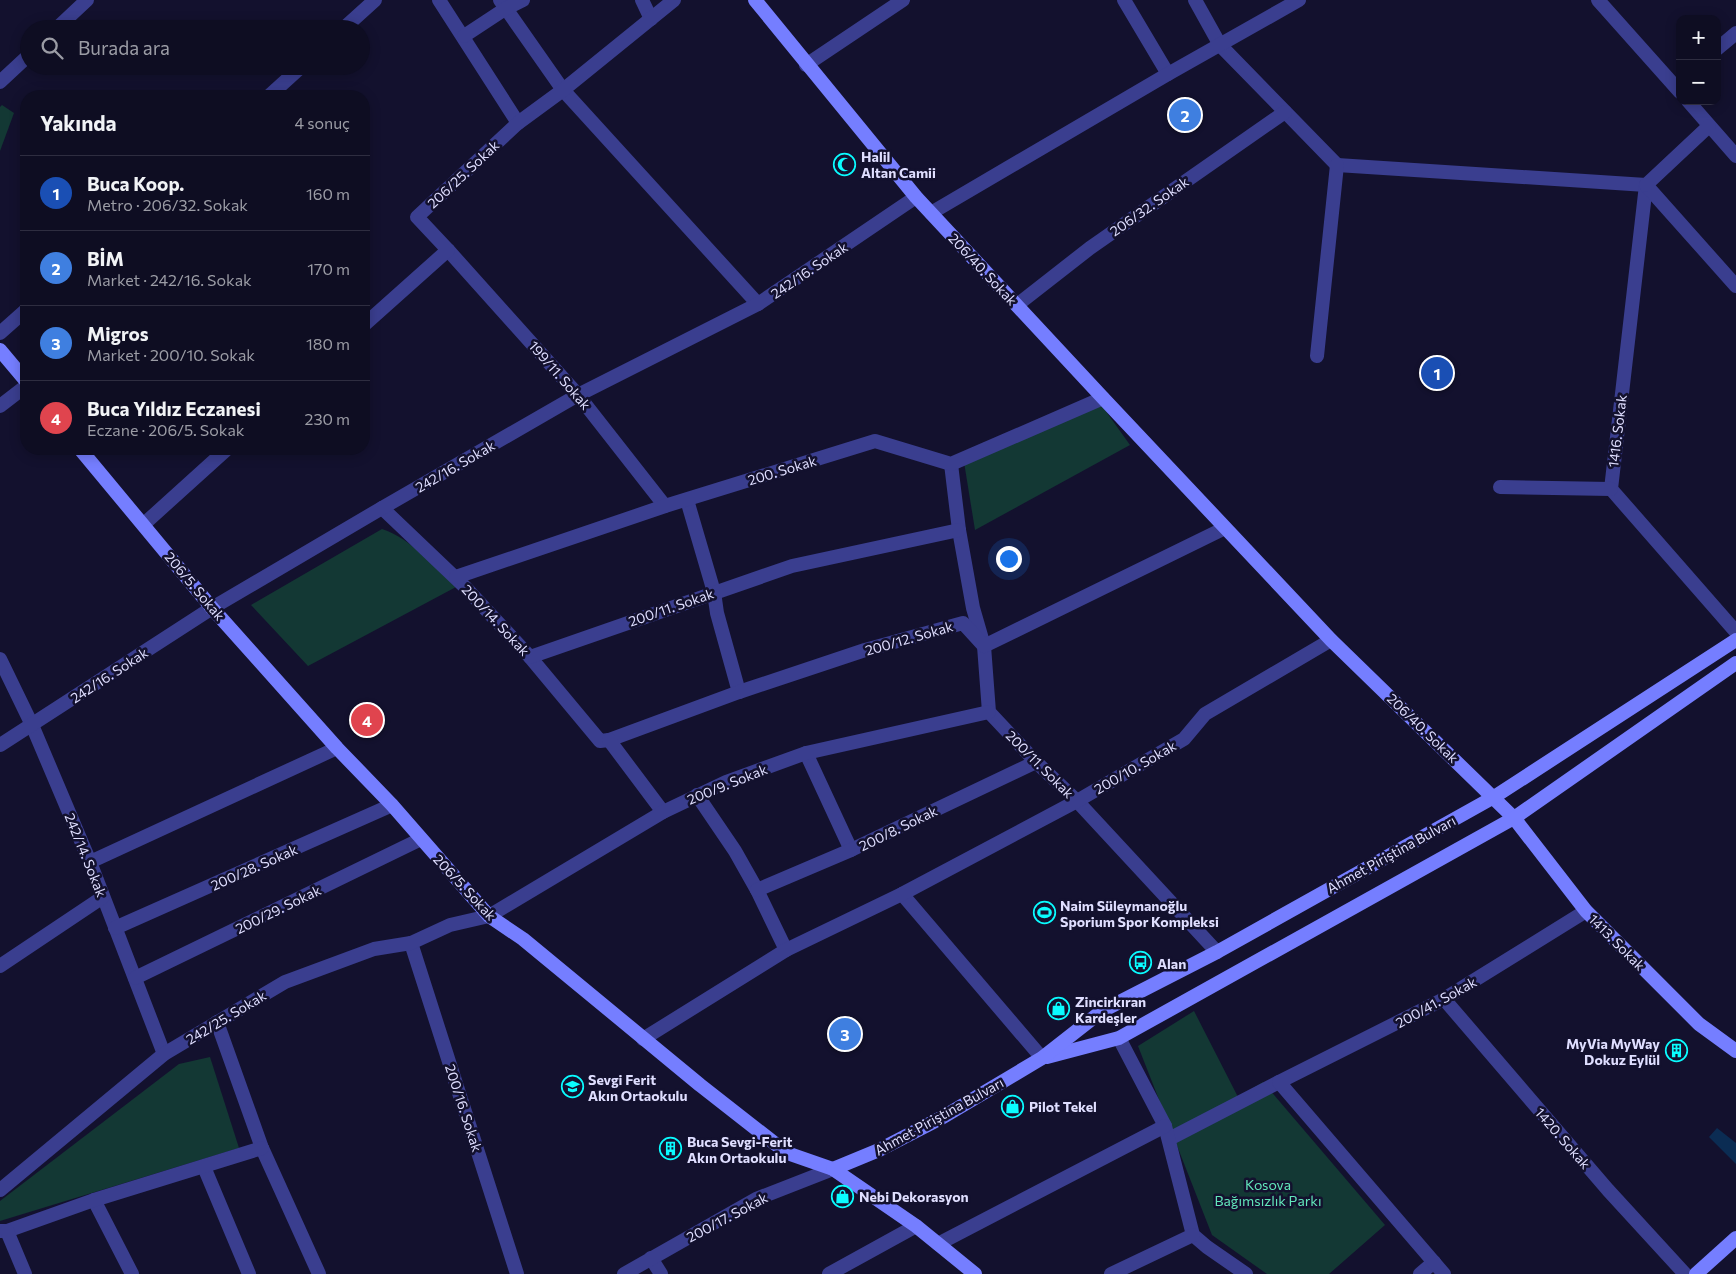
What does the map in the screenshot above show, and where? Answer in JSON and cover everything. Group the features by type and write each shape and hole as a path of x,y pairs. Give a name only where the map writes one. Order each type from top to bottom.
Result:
{"main road":[{"name":"206/40. Sokak","path":"754,0 916,198 1331,640 1494,796 1514,818"},
{"path":"0,350 20,374"},
{"name":"206/5. Sokak","path":"86,455 212,608 337,748 392,805 490,916 523,939 643,1039 787,1153 833,1169 916,1226 974,1274"},
{"name":"Ahmet Piriştina Bulvarı","path":"833,1169 879,1150 943,1117 1042,1058 1102,1011 1217,952 1494,796 1736,640"},
{"name":"Ahmet Piriştina Bulvarı","path":"1042,1058 1119,1038 1514,818 1736,663"},
{"name":"1413. Sokak","path":"1514,818 1586,911 1699,1024 1736,1051"},
{"path":"1696,1274 1736,1238"}],"street":[{"path":"65,20 86,0"},
{"path":"353,20 375,0"},
{"path":"439,0 464,36 518,123"},
{"path":"464,36 503,5 522,0"},
{"path":"642,0 651,19"},
{"name":"206/25. Sokak","path":"448,250 417,217 518,123 563,90 674,0"},
{"path":"806,64 903,0"},
{"path":"1124,0 1168,74"},
{"path":"1195,0 1220,45 1337,165 1646,185 1736,286"},
{"path":"931,213 1168,74 1299,0"},
{"path":"1598,0 1676,85"},
{"path":"503,5 563,90 758,304"},
{"path":"1721,46 1736,33"},
{"path":"0,82 20,63"},
{"path":"276,90 292,75"},
{"path":"1691,105 1736,156"},
{"name":"206/32. Sokak","path":"1017,305 1090,248 1285,112"},
{"path":"1646,185 1709,126"},
{"path":"1317,356 1337,165"},
{"name":"1416. Sokak","path":"1610,489 1646,185"},
{"name":"242/16. Sokak","path":"0,744 212,608 382,508 578,395 758,304 916,198"},
{"path":"370,320 448,250"},
{"name":"199/11. Sokak","path":"448,250 578,395 665,506"},
{"path":"0,333 20,315"},
{"path":"0,406 20,391"},
{"path":"988,712 984,646 973,608 958,530 951,464 1103,398"},
{"name":"200. Sokak","path":"456,577 665,506 875,441 951,464"},
{"path":"144,524 219,455"},
{"path":"1500,487 1610,489 1736,632"},
{"path":"687,500 714,592 717,612 739,692"},
{"name":"200/14. Sokak","path":"382,508 456,577 530,657 605,741 663,812"},
{"path":"984,646 1225,528"},
{"name":"200/11. Sokak","path":"530,657 792,566 958,530"},
{"name":"200/12. Sokak","path":"605,741 739,692 865,650 963,623 984,646"},
{"name":"200/10. Sokak","path":"643,1039 786,950 902,894 1076,801 1184,739 1205,714 1331,640"},
{"name":"242/14. Sokak","path":"1,663 32,725 90,862 164,1054"},
{"name":"200/11. Sokak","path":"988,712 1076,801 1217,952"},
{"name":"200/9. Sokak","path":"490,916 663,812 726,782 806,753 988,712"},
{"path":"90,862 337,748"},
{"path":"806,753 851,850"},
{"name":"200/8. Sokak","path":"757,890 851,850 1036,762"},
{"path":"697,795 735,851 757,890 786,950"},
{"name":"200/28. Sokak","path":"115,928 392,805"},
{"name":"200/29. Sokak","path":"135,978 421,839"},
{"path":"902,894 1042,1058"},
{"path":"0,966 103,897"},
{"name":"200/41. Sokak","path":"1167,1132 1279,1082 1444,999 1586,911"},
{"name":"242/25. Sokak","path":"0,1190 164,1054 286,982 374,949 411,943 450,925 490,916"},
{"name":"200/16. Sokak","path":"411,943 516,1274"},
{"name":"1420. Sokak","path":"1444,999 1608,1190 1685,1274"},
{"path":"217,1022 262,1148 319,1274"},
{"path":"1119,1038 1167,1132 1194,1235 1246,1274"},
{"path":"1279,1082 1444,1274"},
{"path":"938,1244 1167,1132"},
{"path":"25,1274 3,1231 94,1200 262,1148"},
{"path":"204,1167 249,1274"},
{"name":"200/17. Sokak","path":"624,1274 756,1199 833,1169"},
{"path":"94,1200 132,1274"},
{"path":"828,1274 916,1226"},
{"path":"1111,1274 1194,1235"},
{"path":"651,1258 661,1274"},
{"path":"1420,1274 1434,1262"}],"green space":[{"path":"2,105 14,113 0,151 0,107"},
{"path":"1100,403 1130,445 975,530 964,462"},
{"path":"382,529 413,546 456,587 308,666 251,605"},
{"name":"Kosova Bağımsızlık Parkı","path":"1194,1011 1238,1097 1263,1082 1385,1225 1329,1274 1267,1274 1212,1235 1138,1046"},
{"path":"210,1057 239,1148 0,1221 0,1201 179,1064"}],"water":[{"path":"1717,1128 1736,1143 1736,1164 1709,1137"}],"place":[{"name":"BİM","path":"1185,115"},
{"name":"Halil Altan Camii","path":"845,164"},
{"name":"Buca Koop.","path":"1437,373"},
{"name":"Buca Yıldız Eczanesi","path":"367,720"},
{"name":"Naim Süleymanoğlu Sporium Spor Kompleksi","path":"1044,913"},
{"name":"Alan","path":"1141,963"},
{"name":"Zincirkıran Kardeşler","path":"1059,1009"},
{"name":"Migros","path":"845,1034"},
{"name":"MyVia MyWay Dokuz Eylül","path":"1676,1051"},
{"name":"Sevgi Ferit Akın Ortaokulu","path":"572,1087"},
{"name":"Pilot Tekel","path":"1013,1106"},
{"name":"Buca Sevgi-Ferit Akın Ortaokulu","path":"671,1149"},
{"name":"Nebi Dekorasyon","path":"843,1196"}]}
